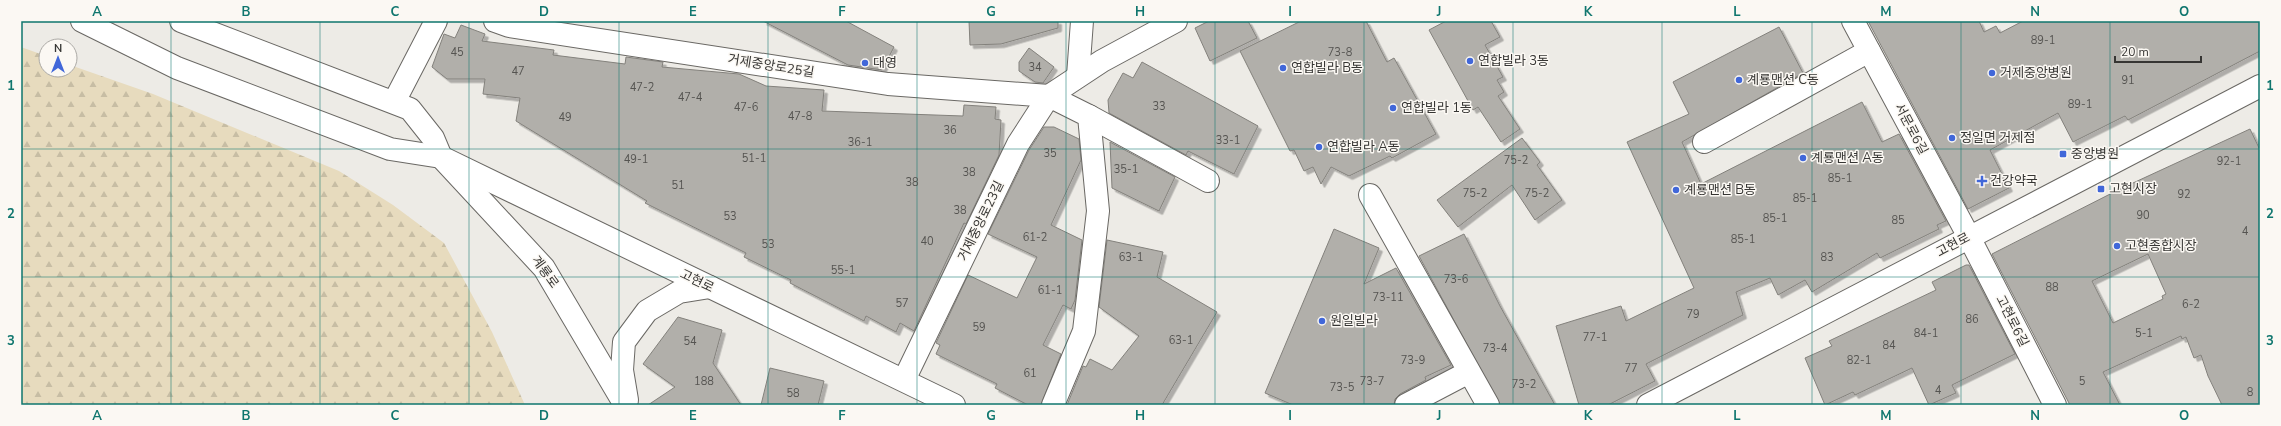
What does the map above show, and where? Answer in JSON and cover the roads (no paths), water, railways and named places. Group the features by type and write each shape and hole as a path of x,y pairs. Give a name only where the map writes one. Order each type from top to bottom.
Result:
{"street":[{"name":"고현로","path":"82,21 191,74 390,149 441,157 954,405"},
{"path":"181,21 410,109 433,138 441,157"},
{"path":"394,102 436,21"},
{"name":"거제중앙로25길","path":"495,21 509,26 888,84 1049,96"},
{"path":"1078,76 1082,21"},
{"name":"거제중앙로23길","path":"904,380 1018,144 1049,96 1078,76 1176,21"},
{"name":"서문로6길","path":"1853,21 1969,236"},
{"path":"1704,142 1869,51"},
{"name":"고현로","path":"1648,405 1969,236 2260,86"},
{"path":"1049,96 1089,116 1208,181"},
{"path":"1053,405 1084,331 1098,211 1089,116"},
{"name":"계룡로","path":"441,157 544,268 626,405"},
{"path":"1370,196 1488,405"},
{"name":"고현로6길","path":"1969,236 2055,405"},
{"path":"626,405 622,370 624,342 647,311 679,292 710,287"},
{"path":"1406,405 1469,372"}],"place":[{"name":"연합빌라 3동","path":"1470,61"},
{"name":"대영","path":"865,63"},
{"name":"연합빌라 B동","path":"1283,68"},
{"name":"거제중앙병원","path":"1992,73"},
{"name":"계룡맨션 C동","path":"1739,80"},
{"name":"연합빌라 1동","path":"1393,108"},
{"name":"정일면 거제점","path":"1952,138"},
{"name":"연합빌라 A동","path":"1319,147"},
{"name":"중앙병원","path":"2063,154"},
{"name":"계룡맨션 A동","path":"1803,158"},
{"name":"건강약국","path":"1982,181"},
{"name":"고현시장","path":"2101,189"},
{"name":"계룡맨션 B동","path":"1676,190"},
{"name":"고현종합시장","path":"2117,246"},
{"name":"원일빌라","path":"1322,321"}]}
